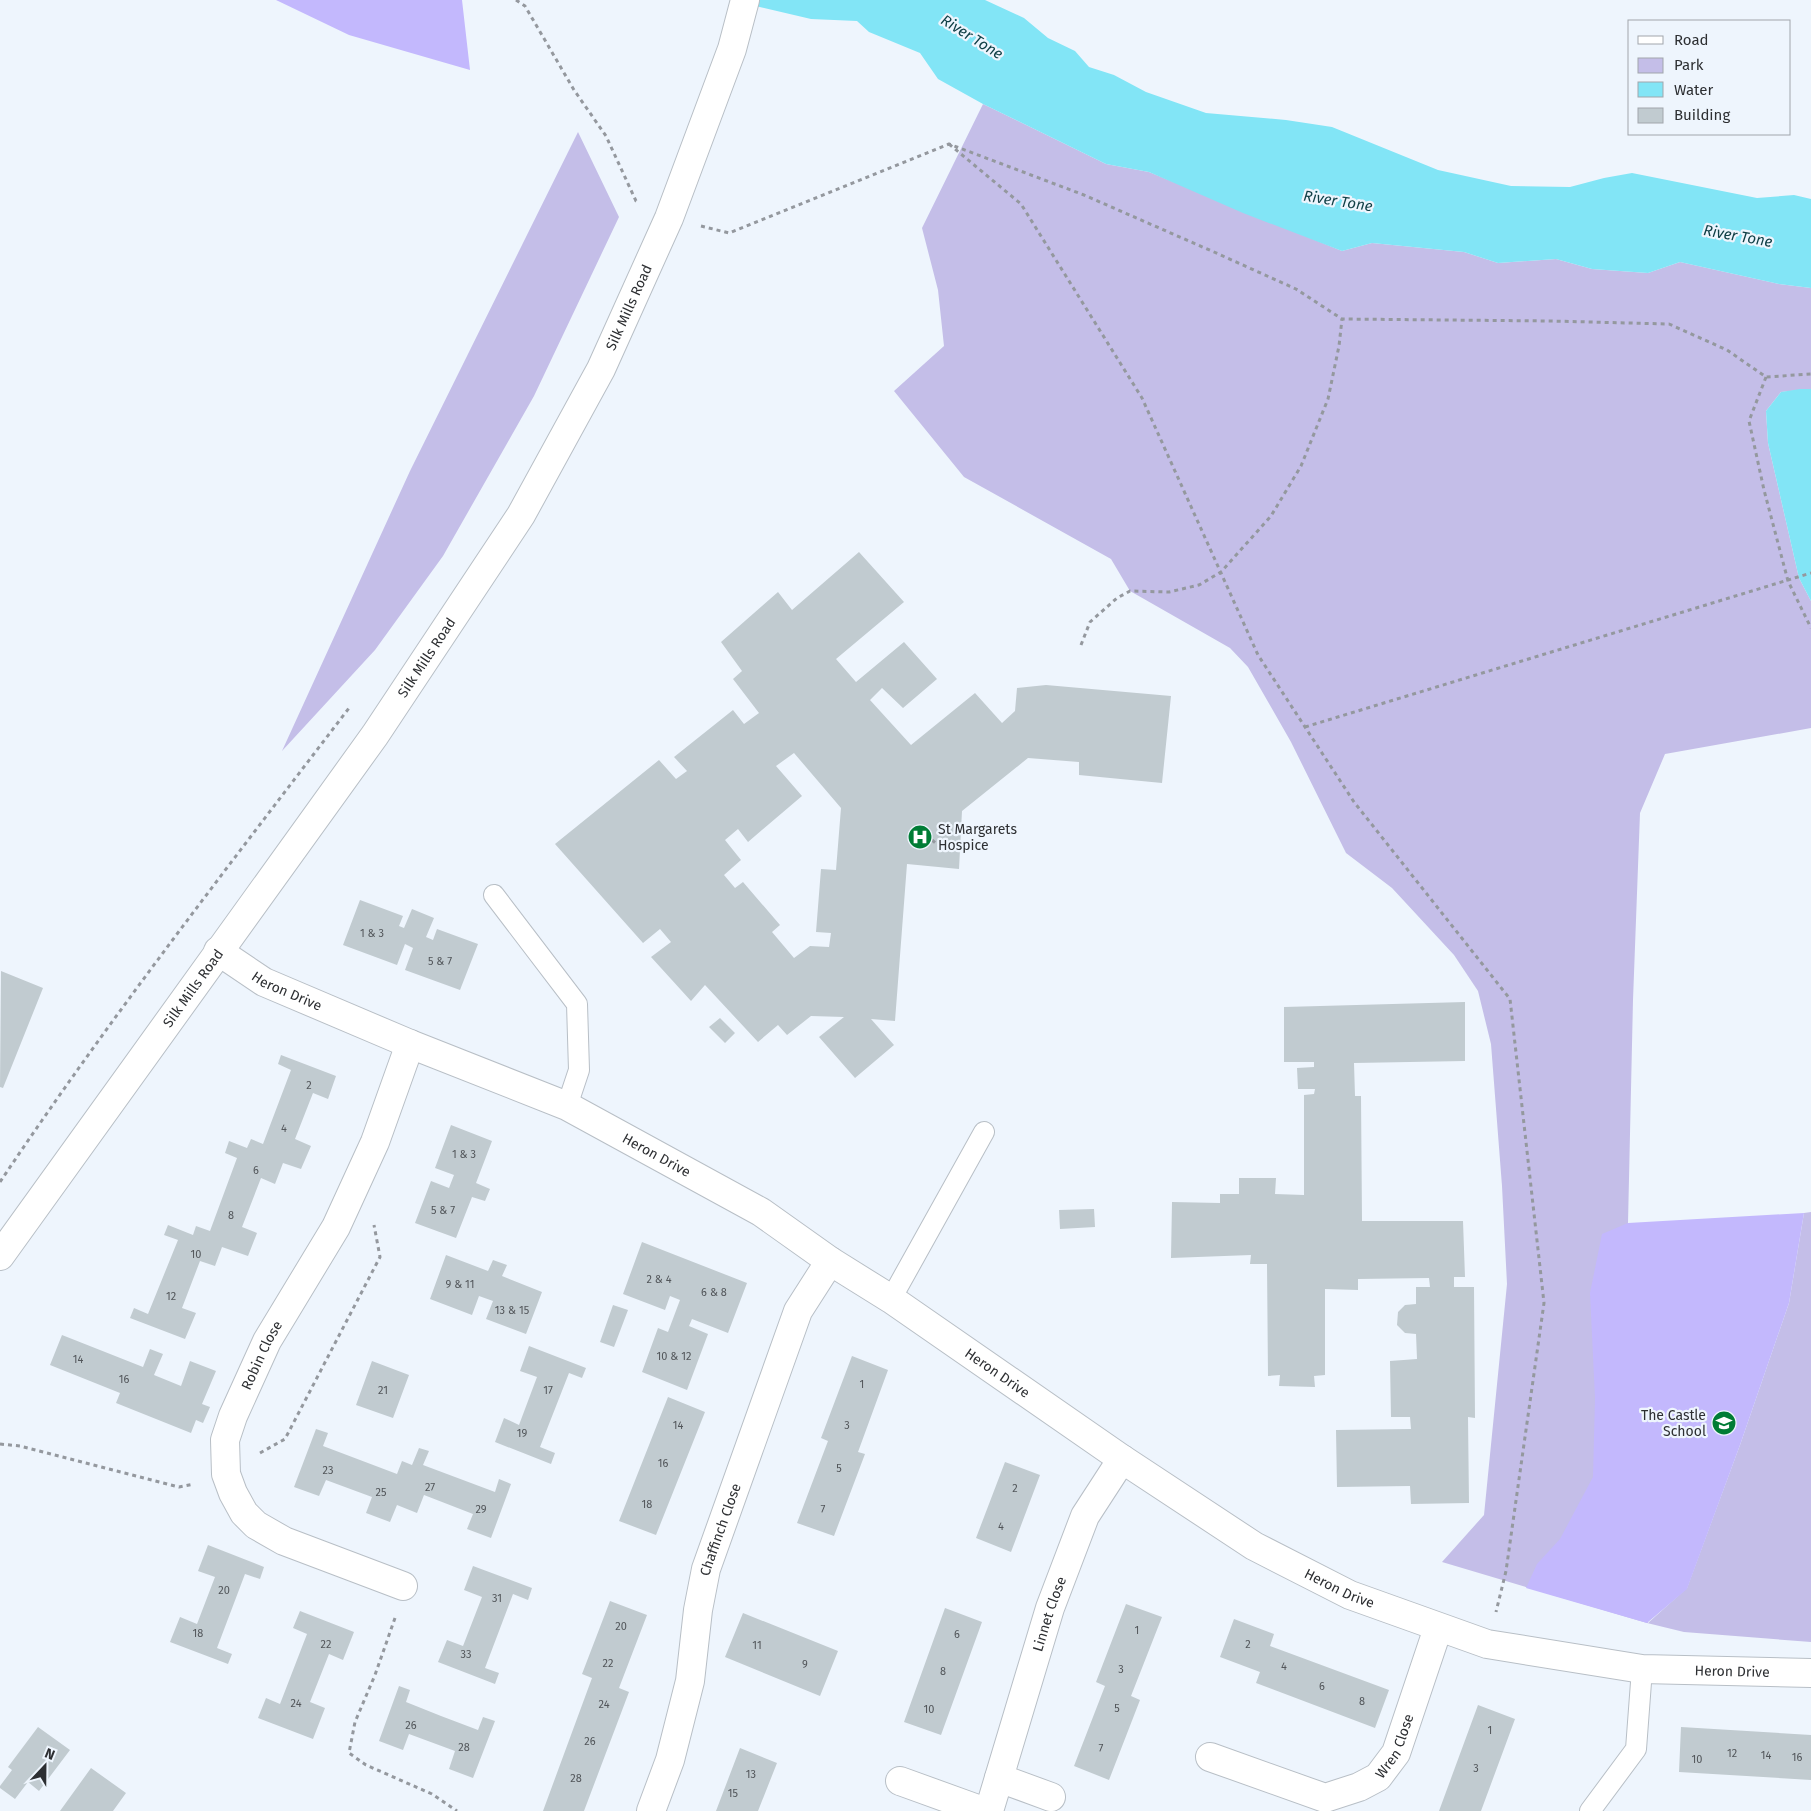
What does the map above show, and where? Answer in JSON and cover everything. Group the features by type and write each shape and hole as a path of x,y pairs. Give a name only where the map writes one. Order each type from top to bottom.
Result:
{"street":[{"name":"Silk Mills Road","path":"0,1256 375,735 521,515 601,369 669,218 732,49 745,0"},
{"name":"Heron Drive","path":"218,951 264,982 410,1044 567,1106 761,1212 830,1262 892,1298 1122,1459 1254,1546 1350,1595 1487,1644 1642,1669 1811,1673"},
{"name":"Robin Close","path":"403,1586 284,1540 256,1525 244,1513 233,1493 226,1474 225,1440 233,1416 267,1341 336,1227 375,1142 410,1044"},
{"name":"Chaffinch Close","path":"651,1811 670,1760 690,1681 698,1610 706,1569 798,1311 830,1262"},
{"name":"Linnet Close","path":"989,1811 1053,1599 1086,1516 1122,1459"},
{"name":"Wren Close","path":"1210,1757 1325,1798 1359,1787 1378,1777 1396,1753 1438,1628"},
{"path":"999,1778 1051,1797"},
{"path":"900,1781 983,1811"}],"lane":[{"path":"494,895 577,1004 579,1070 567,1106"},
{"path":"892,1298 984,1132"},
{"path":"1590,1811 1636,1749 1642,1669"}],"path":[{"path":"516,0 526,6 574,90 606,136 636,201 669,218 729,233 949,144 1084,195 1214,252 1296,289 1342,319 1550,320 1669,324 1727,350 1766,377 1811,374"},
{"path":"949,144 1021,204 1142,398 1258,655 1354,802 1510,999 1544,1303 1506,1571 1487,1644"},
{"path":"1081,645 1090,622 1118,598 1130,591 1169,592 1198,585 1221,572 1271,516 1301,466 1328,399 1339,346 1342,319"},
{"path":"1766,377 1749,421 1764,490 1788,581 1811,628"},
{"path":"1305,727 1811,573"},
{"path":"0,1182 53,1103 101,1037 353,703"},
{"path":"932,840 940,847"},
{"path":"0,1444 20,1446 179,1488 226,1474 285,1439 380,1257 374,1224"},
{"path":"403,1586 392,1628 355,1722 349,1753 366,1766 432,1794 457,1811"}],"green space":[{"path":"983,104 1106,164 1149,172 1342,251 1372,243 1464,252 1498,263 1556,259 1592,269 1648,273 1680,262 1779,284 1811,288 1811,389 1781,392 1766,411 1768,443 1799,578 1811,601 1811,728 1665,754 1640,813 1633,1000 1628,1223 1648,1623 1687,1588 1740,1445 1789,1303 1804,1213 1811,1212 1811,1642 1684,1632 1647,1623 1442,1562 1484,1515 1507,1284 1502,1186 1491,1044 1478,991 1454,955 1392,888 1346,853 1291,742 1248,667 1230,648 1130,591 1111,559 964,477 894,391 944,346 938,290 922,228"},
{"path":"578,132 619,217 534,396 443,556 375,650 282,751 410,471"}],"shaded area":[{"path":"276,0 462,0 470,70 349,35"},
{"name":"The Castle School","path":"1804,1213 1789,1303 1740,1445 1687,1589 1647,1623 1526,1588 1537,1564 1560,1539 1593,1477 1595,1398 1590,1293 1602,1234 1628,1223"}],"water":[{"name":"River Tone","path":"730,0 985,0 1024,18 1048,38 1075,51 1089,67 1114,75 1146,92 1206,113 1286,120 1332,127 1438,170 1511,186 1570,187 1632,173 1757,198 1794,195 1811,199 1811,288 1779,284 1680,262 1648,273 1592,269 1556,259 1498,263 1464,252 1372,243 1342,251 1243,213 1149,172 1106,164 983,104 938,79 920,53 869,32 857,21 811,19"},
{"path":"1811,389 1811,601 1799,578 1768,443 1766,411 1781,392"}],"building":[{"path":"859,552 904,602 836,659 856,682 904,642 937,679 903,708 882,688 870,700 911,745 975,693 1002,723 1015,711 1017,688 1046,685 1171,696 1162,783 1079,775 1079,762 1028,758 962,811 959,869 907,864 895,1021 871,1019 894,1045 855,1078 819,1037 844,1017 811,1016 787,1035 778,1025 758,1042 705,985 691,1001 651,957 671,942 660,929 643,943 555,844 659,760 676,779 687,771 674,757 733,710 744,724 759,713 733,679 742,671 721,642 778,592 792,610","holes":["794,753 841,808 836,870 821,869 816,932 831,933 829,947 810,946 794,958 772,932 780,925 743,882 735,888 724,875 741,860 725,840 738,829 748,842 802,796 776,766"]},
{"path":"360,900 403,916 399,926 404,928 412,909 434,918 426,937 433,940 437,929 478,944 460,990 405,970 413,948 405,944 397,965 343,945"},
{"path":"1,971 43,988 3,1088 0,1087"},
{"path":"1465,1002 1465,1061 1354,1063 1355,1096 1361,1096 1362,1221 1463,1221 1465,1277 1454,1277 1454,1287 1474,1287 1475,1418 1468,1417 1469,1503 1411,1504 1410,1486 1337,1487 1336,1430 1411,1429 1410,1417 1391,1417 1390,1361 1417,1359 1416,1334 1405,1333 1397,1325 1398,1312 1405,1305 1416,1304 1416,1287 1430,1287 1429,1278 1358,1279 1358,1290 1325,1289 1325,1375 1314,1376 1315,1387 1279,1386 1280,1375 1268,1376 1267,1264 1250,1264 1251,1255 1171,1258 1172,1202 1220,1203 1220,1194 1239,1194 1239,1178 1276,1178 1275,1194 1304,1195 1304,1095 1314,1094 1315,1089 1298,1089 1297,1068 1314,1067 1314,1062 1284,1062 1284,1007"},
{"path":"720,1018 735,1033 725,1043 709,1027"},
{"path":"281,1055 336,1076 328,1099 313,1093 295,1139 311,1146 301,1169 283,1163 275,1184 261,1178 242,1227 257,1233 248,1256 222,1247 215,1266 200,1261 182,1308 196,1313 185,1339 130,1318 134,1308 148,1314 178,1240 164,1235 168,1225 193,1235 196,1226 210,1231 237,1158 225,1153 229,1141 247,1148 251,1139 263,1144 291,1070 278,1064"},
{"path":"451,1125 492,1141 476,1183 490,1189 485,1201 472,1197 456,1238 415,1223 431,1181 449,1188 454,1175 435,1168"},
{"path":"1094,1209 1095,1227 1060,1229 1059,1210"},
{"path":"642,1242 747,1283 728,1333 692,1319 689,1326 708,1334 687,1390 642,1372 658,1328 668,1332 680,1300 670,1296 665,1310 623,1294"},
{"path":"446,1255 488,1271 493,1260 507,1265 502,1276 542,1292 526,1334 486,1319 493,1301 479,1296 472,1315 430,1299"},
{"path":"613,1305 628,1310 614,1347 600,1342"},
{"path":"62,1335 143,1367 150,1349 163,1354 154,1375 181,1386 190,1361 216,1371 202,1404 210,1407 203,1423 196,1420 191,1433 116,1403 120,1393 50,1365"},
{"path":"529,1346 586,1368 582,1378 569,1373 540,1447 555,1453 551,1464 495,1442 504,1418 519,1425 537,1377 520,1371"},
{"path":"852,1356 888,1370 858,1452 865,1454 834,1536 797,1523 828,1441 821,1438"},
{"path":"372,1361 409,1375 393,1418 356,1405"},
{"path":"668,1397 705,1412 656,1535 619,1521"},
{"path":"316,1429 328,1433 323,1446 397,1474 402,1461 412,1465 419,1448 429,1451 423,1465 495,1492 499,1479 511,1484 491,1538 467,1529 473,1514 424,1495 417,1513 397,1505 390,1522 366,1513 372,1497 326,1480 319,1496 294,1487"},
{"path":"1005,1462 1040,1475 1011,1552 976,1538"},
{"path":"208,1545 264,1567 260,1579 245,1574 217,1648 232,1654 228,1664 170,1642 180,1617 197,1624 215,1577 198,1571"},
{"path":"473,1566 532,1588 528,1600 513,1594 485,1668 499,1673 495,1684 438,1662 447,1640 463,1646 482,1597 464,1590"},
{"path":"610,1601 647,1615 619,1688 629,1692 584,1811 543,1811 592,1678 582,1674"},
{"path":"1126,1604 1162,1617 1131,1696 1140,1700 1109,1780 1074,1766 1105,1686 1096,1682"},
{"path":"945,1608 982,1622 941,1735 904,1722"},
{"path":"300,1611 354,1632 343,1660 329,1654 310,1702 325,1708 313,1739 258,1718 266,1698 280,1704 307,1634 293,1628"},
{"path":"743,1613 838,1651 820,1696 725,1657"},
{"path":"1234,1619 1274,1634 1270,1646 1389,1690 1375,1728 1256,1683 1260,1672 1220,1657"},
{"path":"399,1686 410,1690 406,1702 478,1730 483,1717 495,1721 473,1778 449,1769 455,1751 409,1734 403,1750 379,1741"},
{"path":"1478,1705 1515,1719 1481,1811 1439,1811"},
{"path":"38,1727 70,1750 39,1791 28,1782 15,1799 0,1788 0,1786 12,1770 8,1767"},
{"path":"1681,1727 1811,1735 1811,1780 1679,1772"},
{"path":"740,1748 777,1763 758,1811 716,1811"},
{"path":"91,1768 126,1793 113,1811 60,1811"}],"place":[{"name":"St Margarets Hospice","path":"920,837"},
{"name":"The Castle School","path":"1724,1423"}]}
